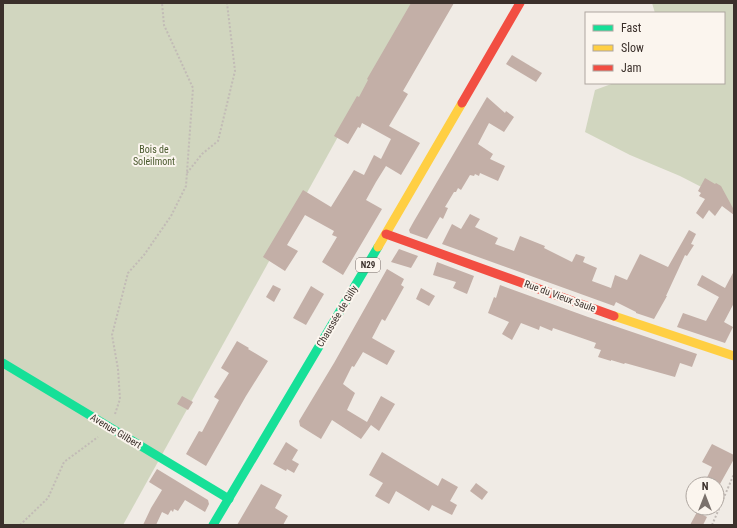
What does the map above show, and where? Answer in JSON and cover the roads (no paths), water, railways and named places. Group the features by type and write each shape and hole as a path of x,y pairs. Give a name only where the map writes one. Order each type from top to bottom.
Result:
{"street":[{"name":"Chaussée de Gilly","path":"213,525 386,234 520,3"},
{"name":"Rue du Vieux Saule","path":"386,234 591,308 734,356"},
{"name":"Avenue Gilbert","path":"3,363 229,499"}],"park label":[{"name":"Bois de Soleilmont","path":"154,154"}]}
